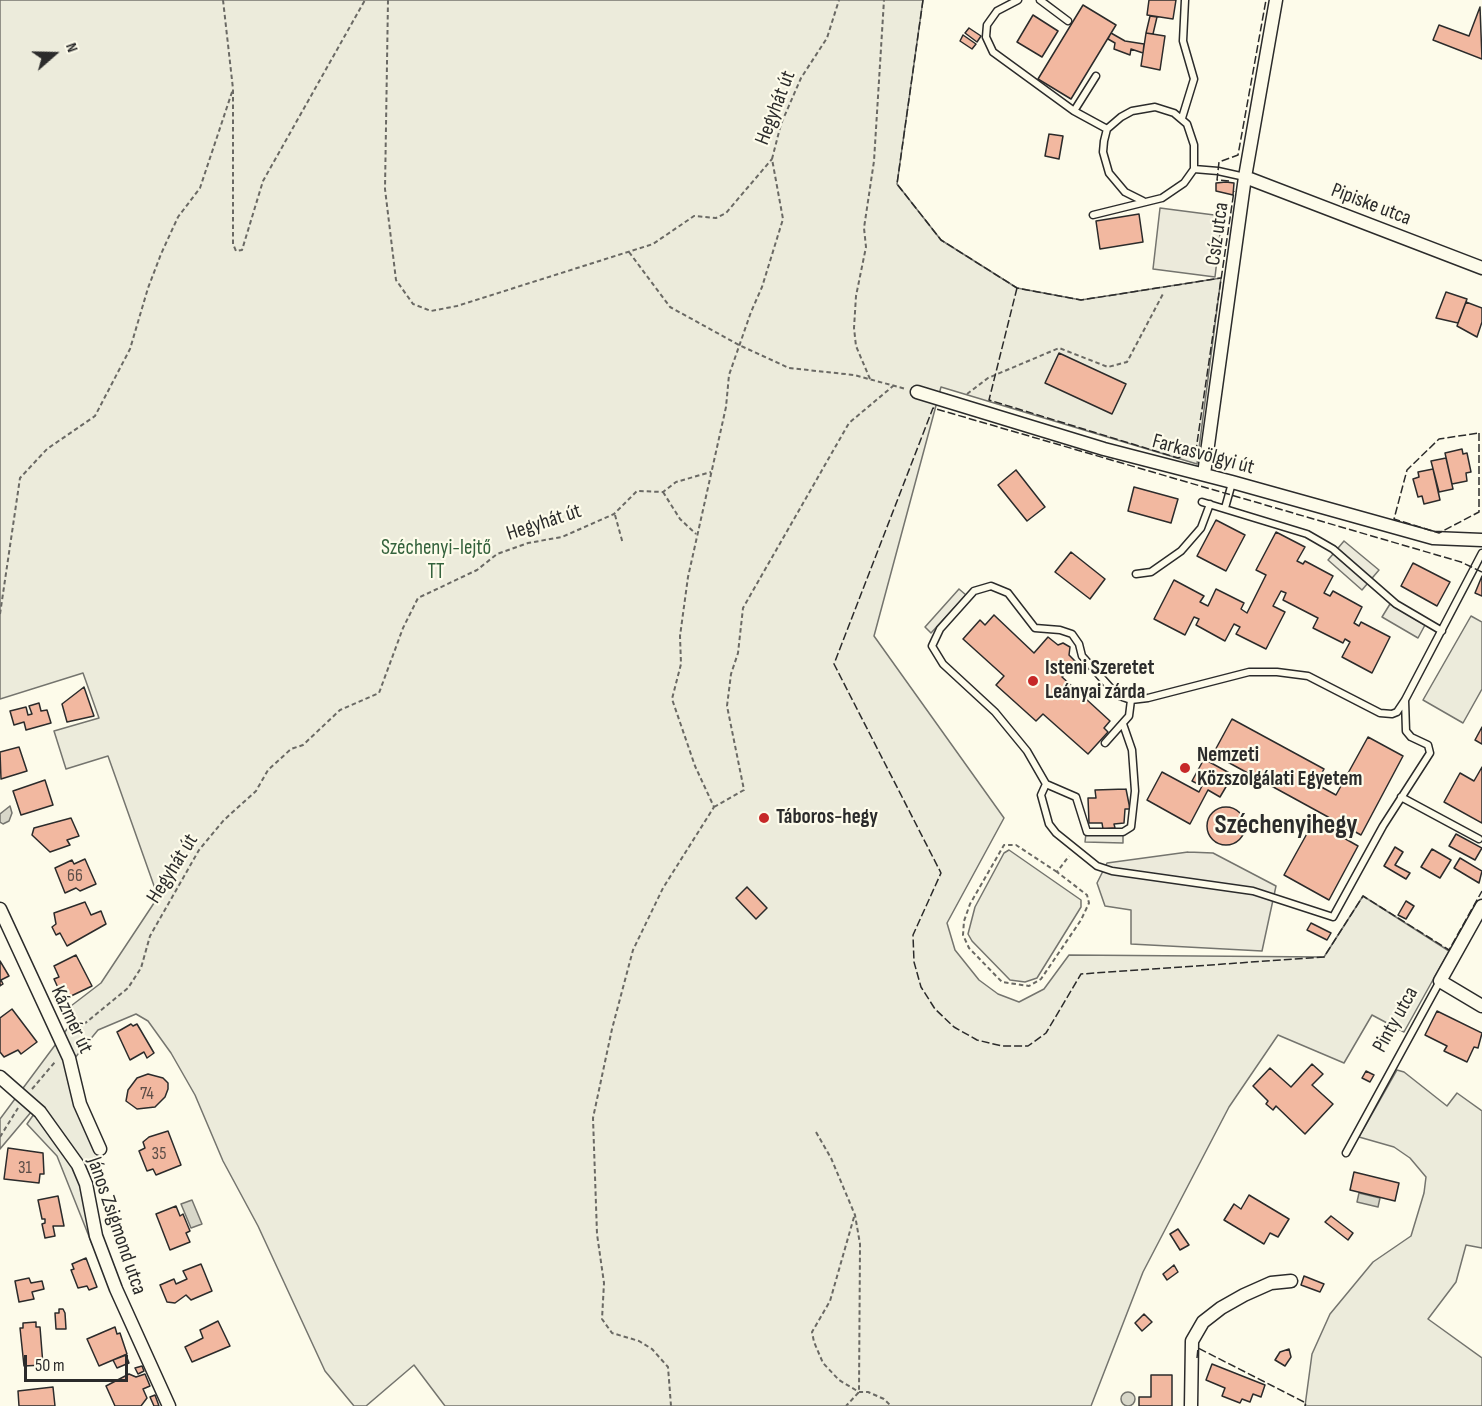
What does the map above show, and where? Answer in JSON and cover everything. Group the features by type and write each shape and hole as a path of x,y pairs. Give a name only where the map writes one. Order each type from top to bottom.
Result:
{"street":[{"name":"Csíz utca","path":"1204,474 1245,177 1276,0"},
{"name":"Pipiske utca","path":"1245,177 1482,268"},
{"name":"Farkasvölgyi út","path":"917,392 1104,449 1204,474 1433,538 1482,540"},
{"name":"Pinty utca","path":"1440,981 1482,906"},
{"name":"Kázmér út","path":"0,909 69,1058 80,1104 100,1149"},
{"path":"1440,981 1482,1006"},
{"name":"János Zsigmond utca","path":"0,1077 25,1097 55,1131 78,1165 86,1185 96,1236 116,1289 170,1406"},
{"path":"1191,1406 1192,1341 1203,1322 1244,1295 1271,1283 1291,1281"}],"lane":[{"path":"1018,0 997,11 990,18 986,31 989,45 998,57 1074,111 1107,129"},
{"path":"1040,0 1068,21"},
{"path":"1182,118 1194,79 1183,41 1185,0"},
{"path":"1074,111 1096,76"},
{"path":"1093,215 1143,201 1172,192 1184,183 1194,169 1195,154 1192,136 1182,118 1165,109 1146,108 1121,117 1107,129 1103,152 1109,173 1125,192 1143,201"},
{"path":"1194,169 1245,177"},
{"path":"1225,508 1232,482"},
{"path":"1136,574 1151,572 1181,551 1201,528 1206,503 1307,534 1334,549 1396,604 1442,631"},
{"path":"1123,724 1132,750 1136,791 1131,827 1124,832 1088,832 1076,797 1046,784 1012,730 943,664 932,646 940,629 974,591 991,586 1008,592 1035,628 1060,630 1072,634 1090,667 1116,695 1131,700 1148,699 1230,676 1262,671 1308,676 1380,713 1397,712 1482,553"},
{"path":"1105,743 1129,716 1131,700"},
{"path":"1046,784 1041,795 1049,824 1074,849 1097,866 1112,871 1253,891 1332,917 1401,797 1426,761 1430,749 1425,742 1407,734 1404,724 1405,700"},
{"path":"1401,797 1479,839"},
{"name":"Pinty utca","path":"1346,1153 1440,981"}],"path":[{"path":"224,0 233,89 233,244 236,251 242,250 263,181 365,0"},
{"path":"388,0 385,189 396,280 413,304 431,311 456,306 653,244 694,216 716,218 726,213 772,159"},
{"name":"Hegyhát út","path":"74,1033 128,988 141,968 150,936 199,850 224,820 256,791 268,770 291,749 303,745 339,710 379,693 403,628 417,598 477,570 497,554 528,543 562,537 614,514 637,491 663,492 676,482 711,472 726,407 729,375 762,287 783,219 772,159 782,124 797,87 827,38 839,0"},
{"path":"870,379 856,346 854,328 856,296 866,247 864,228 874,161 877,92 881,71 879,51 884,0"},
{"path":"0,614 20,478 47,449 95,416 130,349 148,288 178,217 200,188 233,89"},
{"path":"629,252 670,307 739,345 789,368 854,375 917,392"},
{"path":"955,404 988,378 1059,348 1108,367 1127,362 1164,292"},
{"path":"670,1406 668,1367 652,1349 639,1341 612,1333 602,1319 604,1283 597,1234 593,1118 612,1029 633,950 663,888 714,807 744,790 727,706 731,674 738,653 743,608 849,423 893,386"},
{"path":"711,472 696,534 680,636 681,664 672,699 692,756 714,807"},
{"path":"663,492 680,519 696,534"},
{"path":"614,514 623,544"},
{"path":"1010,843 1016,845 1057,872 1087,895 1089,903 1081,920 1041,979 1029,986 1002,982 969,948 963,935 964,921 970,904 1004,845 1010,843"},
{"path":"1057,872 1074,849"},
{"path":"0,1137 25,1097 54,1064 61,1039"},
{"path":"816,1132 831,1158 855,1215 860,1244 859,1392 846,1406"},
{"path":"855,1215 830,1301 812,1332 824,1363 838,1380 859,1392 876,1396 891,1406"}],"green space":[{"name":"Széchenyi-lejtő TT","path":"0,0 923,0 897,184 941,240 1017,288 1081,300 1221,278 1197,464 941,387 874,636 1004,818 947,923 955,950 979,980 998,994 1019,1002 1044,989 1069,955 1324,957 1363,896 1449,951 1404,1032 1372,1015 1344,1063 1278,1035 1229,1107 1143,1272 1091,1406 445,1406 414,1365 366,1406 354,1406 325,1371 258,1226 223,1161 195,1095 171,1053 148,1021 136,1014 98,1030 69,1065 78,1107 98,1156 80,1164 37,1105 0,1149 0,1119 73,1021 67,1009 101,983 158,897 108,756 66,769 54,731 99,718 83,673 0,699"},
{"path":"1471,616 1482,622 1482,689 1463,723 1423,700"},
{"path":"1009,850 1081,900 1081,907 1037,978 1025,982 1010,980 968,934 975,907 1004,853"},
{"path":"1397,1070 1404,1072 1447,1106 1457,1093 1482,1111 1482,1248 1466,1245 1456,1282 1428,1319 1482,1358 1482,1406 1305,1406 1312,1354 1330,1314 1373,1262 1411,1236 1424,1193 1426,1177 1410,1158 1394,1147 1359,1137"},
{"path":"34,1114 63,1147 75,1166 95,1242 92,1244 57,1156 27,1124"}],"shaded area":[{"path":"1160,208 1222,216 1215,277 1153,269"},
{"path":"1344,541 1379,570 1362,590 1328,560"},
{"path":"959,589 966,595 931,633 925,627"},
{"path":"1390,604 1425,625 1418,638 1382,617"},
{"path":"10,806 12,813 9,821 3,824 0,822 0,814"},
{"path":"1086,833 1123,835 1123,843 1085,842"},
{"path":"1188,852 1213,853 1276,886 1262,951 1131,944 1131,910 1105,906 1097,883 1107,863"},
{"path":"1359,1193 1380,1198 1378,1207 1357,1202"},
{"path":"192,1200 202,1224 191,1228 181,1204"},
{"path":"1125,1392 1131,1392 1135,1399 1131,1406 1125,1406 1121,1402 1121,1396"}],"building":[{"path":"1149,0 1176,0 1173,19 1147,15"},
{"path":"1083,5 1116,25 1071,99 1038,79"},
{"path":"1480,7 1482,59 1433,40 1439,25 1469,36"},
{"path":"1033,15 1058,31 1042,57 1017,42"},
{"path":"1150,16 1157,17 1153,34 1146,33"},
{"path":"969,28 981,36 977,42 965,33"},
{"path":"1111,33 1125,41 1144,44 1143,53 1131,49 1130,55 1114,49 1115,43 1108,39"},
{"path":"1146,33 1165,36 1160,70 1141,66"},
{"path":"963,35 976,44 972,49 960,41"},
{"path":"1049,134 1063,136 1059,159 1045,156"},
{"path":"1216,183 1234,183 1233,195 1216,191"},
{"path":"1139,214 1143,242 1100,249 1096,221"},
{"path":"1446,292 1467,299 1458,323 1436,318"},
{"path":"1466,302 1482,308 1482,322 1477,337 1457,326"},
{"path":"1059,353 1126,384 1112,414 1045,383"},
{"path":"1462,449 1463,454 1467,453 1471,472 1466,473 1467,481 1452,484 1445,453"},
{"path":"1446,458 1453,489 1439,492 1431,461"},
{"path":"1433,469 1440,500 1424,504 1422,496 1418,497 1413,479 1419,477 1418,472"},
{"path":"1016,470 1045,507 1027,521 998,485"},
{"path":"1134,487 1178,499 1171,523 1128,511"},
{"path":"1216,520 1245,535 1226,571 1197,556"},
{"path":"1276,532 1305,547 1297,561 1303,564 1305,561 1333,576 1324,593 1330,596 1333,591 1362,607 1354,623 1359,626 1361,622 1390,637 1372,673 1342,657 1350,642 1345,639 1343,643 1313,628 1318,618 1283,600 1286,593 1281,591 1273,606 1285,612 1266,649 1236,634 1240,627 1234,624 1225,641 1196,625 1199,619 1194,617 1185,635 1154,619 1174,580 1204,596 1200,602 1208,606 1216,589 1244,603 1241,609 1247,613 1266,575 1256,570"},
{"path":"1071,552 1105,579 1090,599 1055,572"},
{"path":"1413,563 1450,582 1437,606 1401,586"},
{"path":"1482,576 1482,596 1475,593"},
{"name":"Isteni Szeretet Leányai zárda","path":"994,615 1034,653 1048,637 1058,645 1063,643 1070,647 1069,655 1076,662 1062,677 1110,721 1104,728 1108,732 1088,754 1043,714 1036,721 996,685 1004,676 963,639 980,620 985,625"},
{"path":"84,687 94,716 67,722 62,704"},
{"path":"39,703 41,711 47,710 51,723 26,730 24,722 14,725 10,711 26,707 28,715 32,714 29,706"},
{"path":"1232,719 1324,769 1316,784 1336,795 1368,737 1403,756 1361,835 1213,754"},
{"path":"1482,727 1482,744 1475,740"},
{"path":"19,747 27,771 1,779 0,752"},
{"path":"1204,759 1233,775 1220,797 1208,790 1190,824 1147,800 1162,772 1199,792 1202,786 1192,781"},
{"path":"1482,767 1482,823 1444,802 1460,773 1474,781"},
{"path":"45,780 53,805 21,815 13,791"},
{"path":"1126,789 1130,809 1125,809 1124,823 1114,824 1115,828 1103,829 1102,823 1089,823 1088,798 1096,798 1095,790"},
{"path":"1226,807 1233,808 1239,813 1244,819 1244,833 1239,839 1233,844 1226,845 1219,844 1213,839 1208,833 1207,826 1208,819 1213,813 1219,808"},
{"path":"71,818 79,836 67,840 70,845 50,852 32,835 34,828"},
{"path":"1314,821 1358,846 1329,900 1284,875"},
{"path":"1456,834 1482,848 1475,860 1449,846"},
{"path":"1395,847 1403,852 1395,865 1410,873 1406,879 1384,866"},
{"path":"1432,849 1451,860 1440,878 1421,867"},
{"path":"1460,858 1482,871 1479,883 1454,868"},
{"path":"85,859 96,884 80,891 76,888 65,893 55,868 72,860 74,864"},
{"path":"747,887 767,908 756,919 736,898"},
{"path":"1406,901 1414,906 1406,919 1398,915"},
{"path":"85,902 91,915 101,911 106,924 67,946 60,933 56,935 52,927 56,924 54,913"},
{"path":"1311,923 1331,933 1327,940 1307,930"},
{"path":"76,955 92,986 69,997 64,987 59,990 54,979 59,977 54,966"},
{"path":"0,961 9,976 1,980 3,984 0,986"},
{"path":"12,1009 37,1042 21,1054 18,1050 4,1057 0,1052 0,1018"},
{"path":"1437,1011 1482,1033 1478,1048 1474,1047 1467,1062 1444,1051 1447,1046 1425,1035"},
{"path":"131,1024 133,1026 137,1024 154,1053 147,1058 144,1052 130,1060 117,1032"},
{"path":"1312,1064 1323,1074 1312,1085 1333,1104 1305,1134 1276,1106 1273,1110 1266,1104 1268,1101 1253,1086 1270,1068 1291,1087"},
{"path":"1366,1071 1374,1075 1370,1082 1362,1078"},
{"path":"148,1074 163,1078 168,1083 168,1089 165,1097 155,1107 137,1109 126,1101 128,1090 137,1078"},
{"path":"168,1131 181,1165 156,1175 153,1169 147,1171 139,1151 145,1148 143,1142 149,1137"},
{"path":"8,1148 43,1153 44,1174 40,1174 39,1183 4,1179"},
{"path":"1354,1172 1399,1183 1395,1201 1350,1190"},
{"path":"1249,1195 1289,1219 1278,1237 1270,1233 1264,1244 1224,1220 1234,1204 1241,1209"},
{"path":"58,1196 64,1226 53,1226 55,1236 45,1238 42,1224 45,1223 45,1219 42,1219 38,1200"},
{"path":"176,1206 180,1216 183,1214 190,1231 186,1233 190,1242 170,1250 156,1214"},
{"path":"1331,1216 1353,1233 1348,1240 1325,1222"},
{"path":"1178,1229 1189,1245 1180,1250 1170,1234"},
{"path":"86,1258 97,1287 89,1290 87,1286 78,1288 71,1270 74,1269 72,1264"},
{"path":"201,1264 212,1291 191,1300 186,1295 175,1303 167,1302 160,1285 174,1279 176,1284 187,1279 183,1271"},
{"path":"1174,1265 1178,1272 1167,1280 1163,1274"},
{"path":"1304,1276 1324,1284 1320,1292 1301,1285"},
{"path":"29,1278 31,1283 42,1281 44,1289 32,1292 34,1299 19,1302 15,1281"},
{"path":"59,1309 63,1309 65,1313 66,1329 56,1329 55,1313 59,1313"},
{"path":"1144,1314 1152,1322 1142,1331 1135,1323"},
{"path":"218,1321 230,1346 192,1362 185,1347 203,1338 200,1330"},
{"path":"36,1322 36,1327 40,1327 43,1365 24,1366 20,1328 23,1328 23,1323"},
{"path":"115,1327 117,1334 120,1333 127,1354 99,1366 87,1339"},
{"path":"1289,1349 1291,1357 1285,1366 1275,1360 1280,1352"},
{"path":"126,1355 129,1363 117,1368 113,1360"},
{"path":"1212,1364 1265,1385 1261,1397 1253,1394 1250,1402 1242,1399 1240,1403 1222,1396 1225,1388 1206,1380"},
{"path":"142,1366 144,1371 138,1374 135,1368"},
{"path":"129,1374 136,1377 145,1374 150,1386 143,1389 147,1398 141,1406 115,1406 106,1386"},
{"path":"1151,1375 1172,1375 1172,1406 1139,1406 1139,1397 1151,1397"},
{"path":"53,1387 55,1406 19,1406 18,1391"},
{"path":"155,1395 159,1406 154,1406 150,1397"}],"fence":[{"path":"923,0 897,184 941,240 1017,288 1081,300 1221,278"},
{"path":"1229,181 1217,180 1219,162 1238,155 1266,0"},
{"path":"1017,288 989,400 1178,458 1196,450 1234,191"},
{"path":"1482,572 1461,562 933,408 834,664 941,873 913,935 914,962 921,987 935,1009 954,1027 977,1040 1002,1046 1028,1046 1046,1033 1081,974 1324,957 1363,896 1449,950 1482,891"},
{"path":"1479,433 1479,512 1439,533 1394,519 1407,470 1439,439 1479,433"},
{"path":"1197,1358 1198,1348 1306,1403 1305,1406"}],"place":[{"name":"Isteni Szeretet Leányai zárda","path":"1033,681"},
{"name":"Nemzeti Közszolgálati Egyetem","path":"1185,768"},
{"name":"Táboros-hegy","path":"764,818"}],"district":[{"name":"Széchenyihegy","path":"1286,826"}]}
